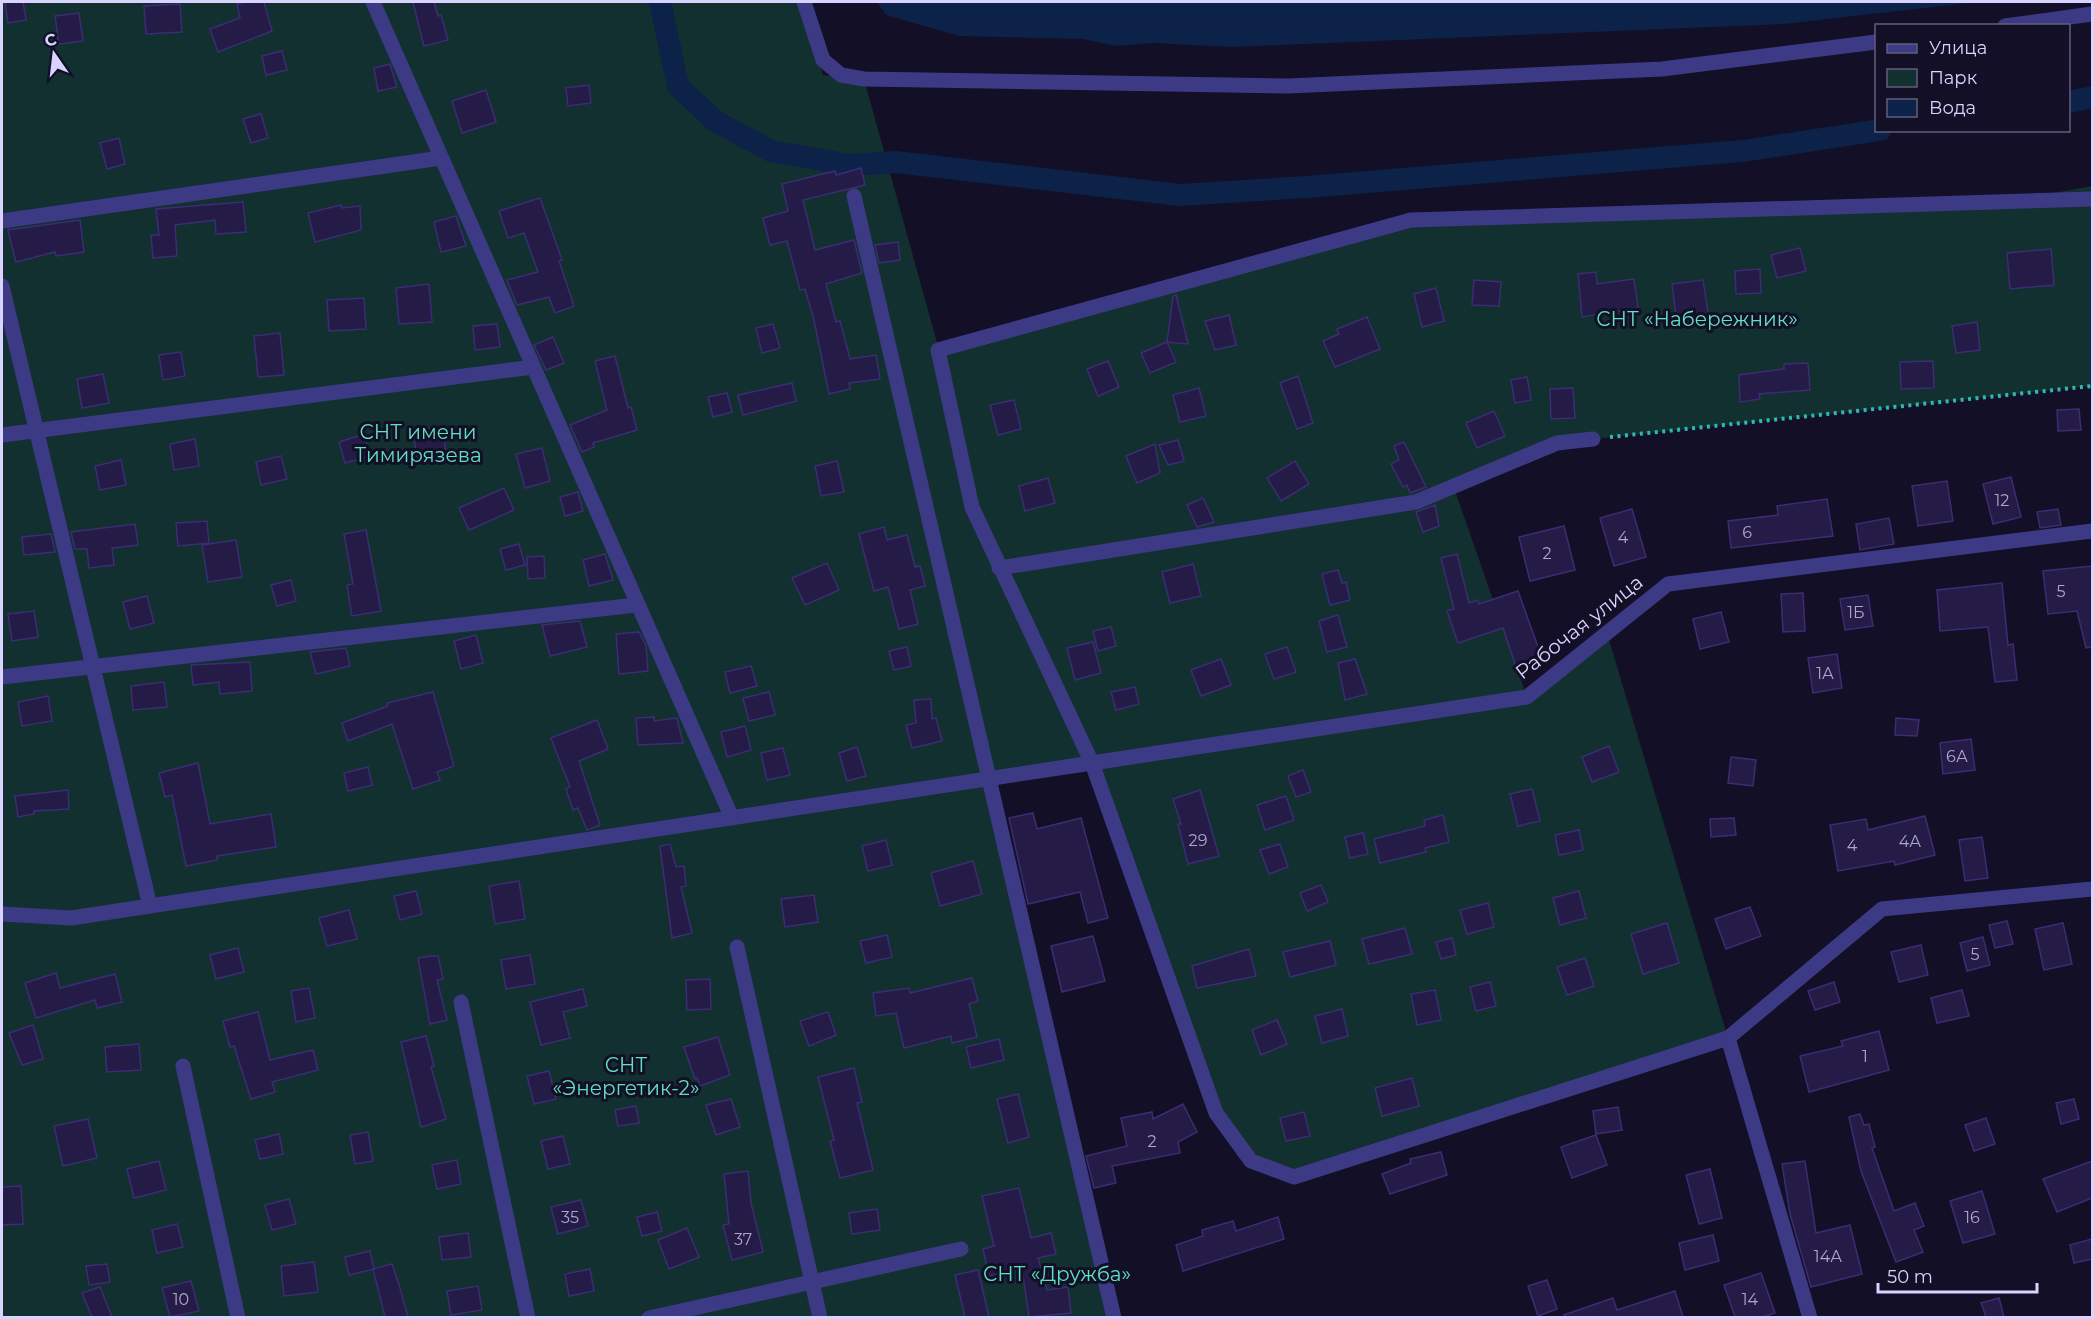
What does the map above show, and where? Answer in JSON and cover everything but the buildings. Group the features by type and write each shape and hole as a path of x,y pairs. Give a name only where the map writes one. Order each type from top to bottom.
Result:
{"street":[{"path":"373,2 636,605 732,818"},
{"path":"804,2 824,60 841,75 885,79 1288,86 1662,69 1875,42"},
{"path":"2020,24 2092,14"},
{"path":"2,221 441,158"},
{"path":"854,196 1114,1317"},
{"path":"2092,199 1411,220 938,350 972,507 1092,763 1216,1113 1251,1161 1294,1177 1728,1038 1882,909 2092,889"},
{"path":"2,286 150,906"},
{"path":"2,435 533,367"},
{"path":"999,568 1416,502 1557,443 1593,439"},
{"name":"Рабочая улица","path":"2,914 71,918 1527,698 1668,584 2092,531"},
{"path":"2,677 636,605"},
{"path":"737,947 820,1317"},
{"path":"461,1002 528,1317"},
{"path":"1728,1038 1810,1317"},
{"path":"183,1066 238,1317"},
{"path":"649,1317 961,1249"}],"path":[{"path":"1593,439 2092,386"}],"green space":[{"path":"2,2 806,2 823,75 864,79 939,350 1411,220 2016,200 2092,186 2092,386 1557,443 1453,485 1527,697 1607,633 1728,1038 1294,1177 1251,1161 1216,1113 1092,763 990,778 1114,1317 2,1318"}],"water":[{"path":"877,2 1977,2 1784,24 1232,47 1152,43 1116,46 1083,39 959,36 886,15"}],"waterway":[{"path":"660,2 678,86 715,121 771,151 850,165 896,162 1180,195 1306,187 1743,151 1875,131"},
{"path":"2070,102 2092,97"}],"park label":[{"name":"СНТ «Набережник»","path":"1697,319"},
{"name":"СНТ имени Тимирязева","path":"418,444"},
{"name":"СНТ «Энергетик-2»","path":"626,1076"},
{"name":"СНТ «Дружба»","path":"1057,1274"}]}
